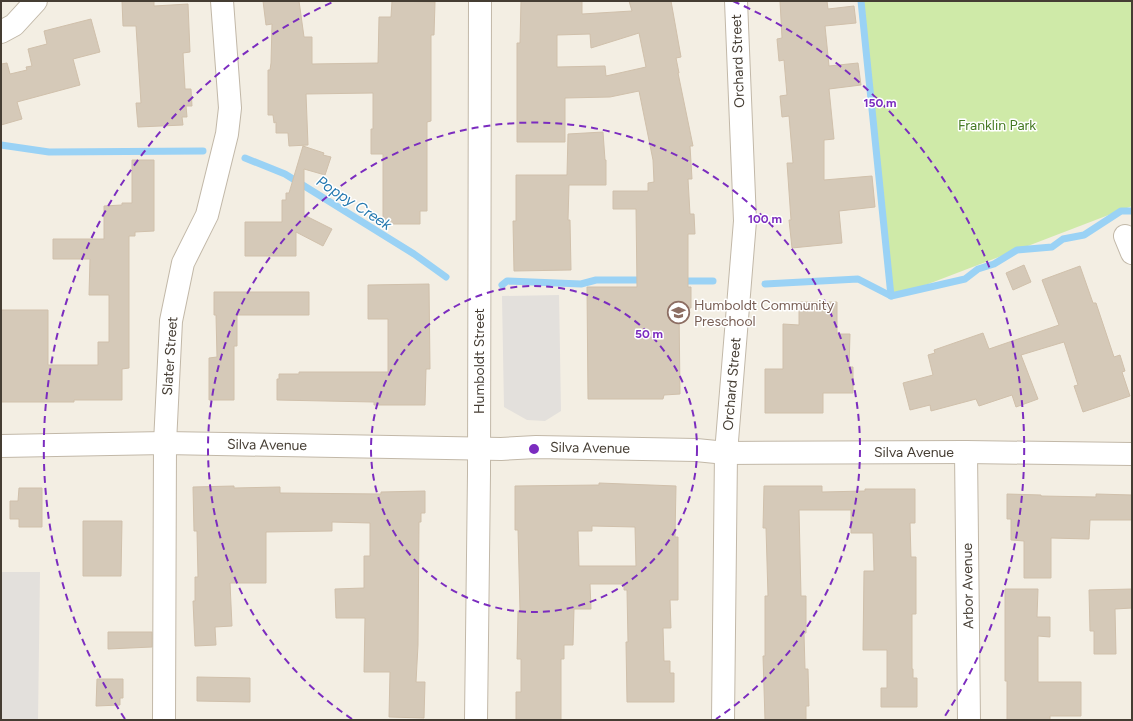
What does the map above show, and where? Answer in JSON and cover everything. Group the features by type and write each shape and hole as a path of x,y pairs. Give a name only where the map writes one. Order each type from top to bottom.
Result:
{"street":[{"path":"1,32 14,25 36,1"},
{"name":"Slater Street","path":"164,720 165,443 171,321 183,263 207,215 227,134 230,108 222,1"},
{"name":"Humboldt Street","path":"476,720 479,448 480,1"},
{"name":"Orchard Street","path":"723,720 726,453 745,221 736,1"},
{"name":"Silva Avenue","path":"1,446 165,443 501,449 536,447 696,450 726,453 966,452 1132,454"},
{"name":"Arbor Avenue","path":"966,452 969,720"}],"green space":[{"name":"Franklin Park","path":"860,1 1132,1 1132,206 889,299"}],"shaded area":[{"path":"559,295 561,411 545,421 527,420 504,407 502,296"},
{"path":"1,572 40,572 38,720 1,720"}],"building":[{"path":"122,1 154,1 154,6 188,4 190,52 183,53 185,89 191,89 192,106 186,106 187,117 182,117 183,125 138,127 136,103 141,103 136,26 123,26"},
{"path":"263,1 299,1 304,37 312,37 312,64 378,63 379,17 391,17 392,1 435,2 434,35 431,35 431,121 427,122 427,211 420,211 420,224 383,224 383,154 371,154 373,93 306,94 308,145 289,146 288,133 276,133 276,122 274,123 273,115 268,115 268,70 270,70 271,63 272,24 266,25"},
{"path":"521,1 582,1 582,14 632,11 629,1 671,1 681,57 676,58 678,73 693,146 690,146 692,179 688,179 690,214 694,214 695,234 688,234 688,287 691,287 691,308 679,308 680,394 664,395 663,399 588,399 587,287 637,287 636,209 613,209 613,191 648,191 648,183 654,182 653,160 639,91 610,97 565,98 565,142 517,142 517,43 520,43","holes":["639,33 646,67 606,76 605,66 557,67 557,35 590,34 591,48"]},
{"path":"780,1 827,1 828,9 854,6 856,23 825,26 829,66 858,63 861,85 829,89 834,139 824,140 824,180 872,176 875,207 839,211 842,243 792,248 789,220 791,220 787,163 793,163 789,116 782,117 780,96 787,95 784,60 779,61 777,39 782,38"},
{"path":"91,19 100,52 73,59 80,85 17,102 22,119 1,125 1,64 7,63 10,74 27,70 26,67 32,66 28,49 47,44 44,31"},
{"path":"603,132 606,160 606,185 569,185 568,220 570,220 571,270 514,271 513,221 516,221 516,175 567,175 568,134"},
{"path":"303,146 331,157 325,175 304,169 304,215 332,229 323,246 296,232 296,256 245,256 245,222 282,222 282,200 286,200 286,193 289,193"},
{"path":"132,160 154,160 154,231 135,232 135,236 129,236 129,368 122,369 122,400 74,400 74,402 1,402 1,310 48,310 48,365 98,365 98,342 109,342 109,295 89,295 90,259 53,259 53,239 104,239 104,206 132,203"},
{"path":"1024,265 1031,282 1013,290 1006,273"},
{"path":"1080,266 1093,303 1096,303 1114,357 1120,355 1125,371 1122,372 1130,396 1083,412 1074,386 1078,385 1064,342 1021,355 1038,399 1016,407 1012,395 979,406 976,399 931,411 930,405 910,410 903,383 933,375 928,355 935,353 934,350 983,333 989,349 1059,325 1042,280"},
{"path":"429,284 430,369 426,369 425,405 374,405 374,402 277,400 277,379 279,379 279,374 299,374 299,372 388,372 388,319 368,319 368,285"},
{"path":"214,292 309,292 309,315 237,315 237,346 234,346 234,400 209,400 209,358 217,357"},
{"path":"799,302 837,302 837,334 850,334 849,367 853,367 853,393 823,393 823,413 765,413 765,369 783,369 783,324 799,325"},
{"path":"599,483 676,486 675,537 678,537 678,600 670,600 671,628 663,628 664,661 670,661 670,673 674,673 674,702 627,702 627,590 624,590 624,584 590,584 591,609 574,609 573,645 564,645 564,659 561,659 561,720 516,720 516,692 521,692 521,659 517,659 518,611 520,611 518,530 515,530 515,486 599,485","holes":["592,526 635,527 636,566 579,566 578,531 592,531"]},
{"path":"234,486 234,488 280,487 280,493 381,494 381,492 425,491 425,513 421,513 421,522 419,522 418,645 416,682 425,682 424,718 389,717 390,672 364,672 365,618 336,618 335,589 364,588 364,556 370,556 370,523 332,522 332,531 266,532 266,583 230,583 232,626 215,627 216,645 195,646 193,601 195,601 195,577 198,577 197,531 194,531 193,487"},
{"path":"764,486 822,486 822,492 865,491 865,489 915,489 915,523 910,523 911,557 916,557 916,614 912,614 912,669 913,678 917,678 917,707 881,707 881,688 887,688 887,650 863,650 864,571 874,571 873,533 851,533 851,510 799,510 801,596 806,596 806,633 804,633 805,669 808,669 809,706 806,706 806,720 765,720 763,656 765,656 765,596 768,596 766,528 763,528"},
{"path":"19,488 42,488 42,527 19,527 19,519 10,519 10,501 18,501"},
{"path":"1007,494 1096,497 1096,494 1132,495 1132,520 1090,520 1089,539 1051,538 1051,578 1024,578 1024,541 1011,540 1011,519 1007,519"},
{"path":"83,521 122,521 121,576 83,576"},
{"path":"1005,589 1038,589 1037,617 1050,617 1050,637 1038,636 1038,682 1081,682 1081,716 1050,716 1050,720 1007,720 1007,681 1005,681"},
{"path":"1132,589 1132,608 1115,609 1116,654 1094,654 1094,631 1090,631 1089,590"},
{"path":"108,632 152,632 152,647 108,649"},
{"path":"197,677 250,678 250,702 197,701"},
{"path":"97,679 123,679 123,698 120,698 120,705 96,706"}],"waterway":[{"path":"861,1 891,296"},
{"name":"Poppy Creek","path":"1,145 49,152 203,151"},
{"name":"Poppy Creek","path":"245,158 285,174 414,254 446,277"},
{"name":"Poppy Creek","path":"765,284 858,279 891,296 965,279 978,269 994,264 1017,250 1052,247 1063,239 1084,235 1121,211 1132,211"},
{"name":"Poppy Creek","path":"502,285 507,281 581,284 596,280 646,280"},
{"name":"Poppy Creek","path":"679,281 713,281"}],"place":[{"name":"Humboldt Community Preschool","path":"679,313"}]}
